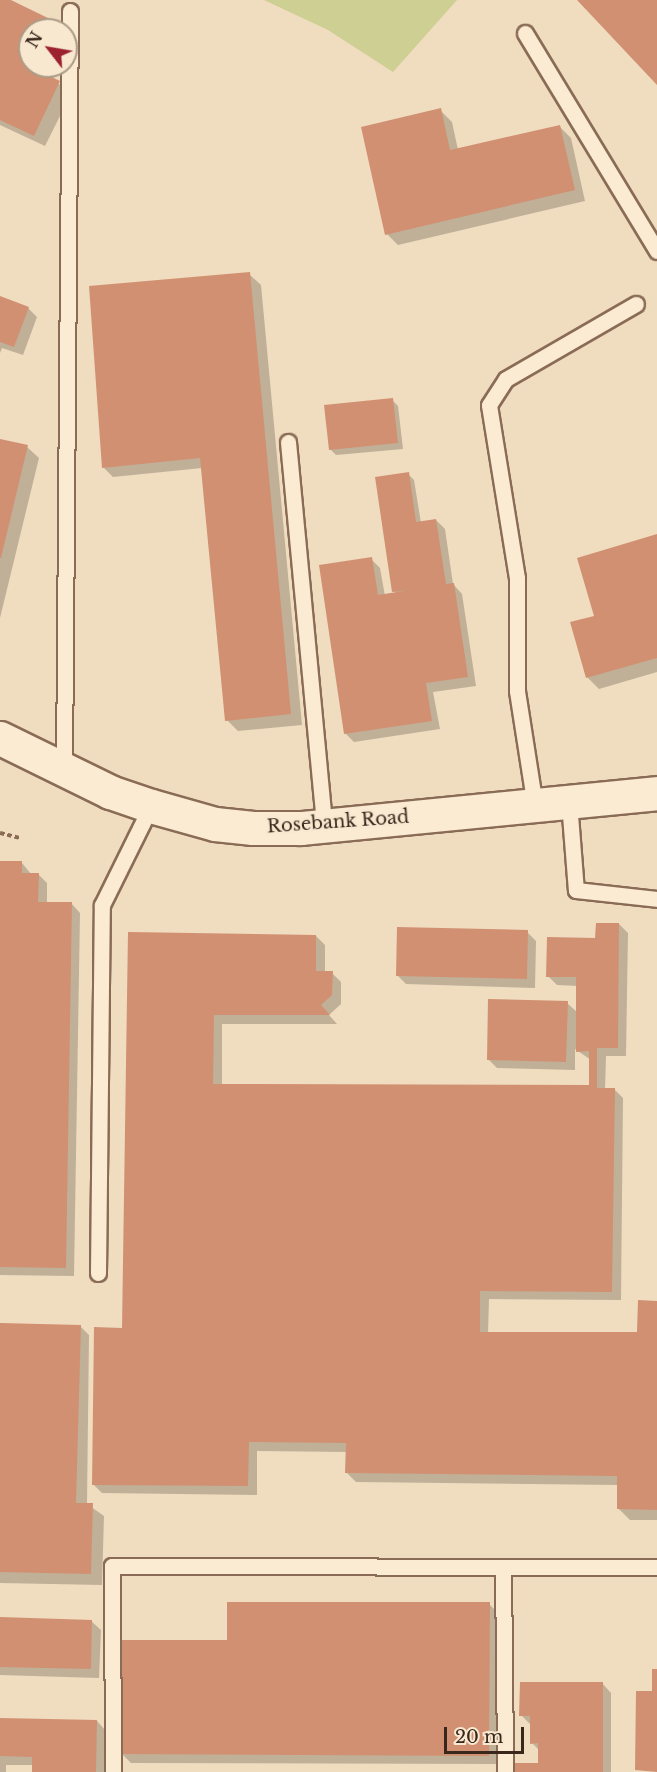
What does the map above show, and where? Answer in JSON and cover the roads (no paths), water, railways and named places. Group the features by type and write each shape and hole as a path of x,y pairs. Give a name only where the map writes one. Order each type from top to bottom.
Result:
{"main road":[{"name":"Rosebank Road","path":"0,738 64,770 151,806 215,824 253,828 324,826 657,793"}],"lane":[{"path":"64,770 70,10"},
{"path":"525,33 657,251"},
{"path":"535,806 517,691 518,578 489,405 506,380 636,304"},
{"path":"288,442 324,826"},
{"path":"569,802 576,890 657,899"},
{"path":"98,1273 102,905 151,806"},
{"path":"113,1772 112,1566 657,1567"},
{"path":"503,1567 505,1772"}]}
